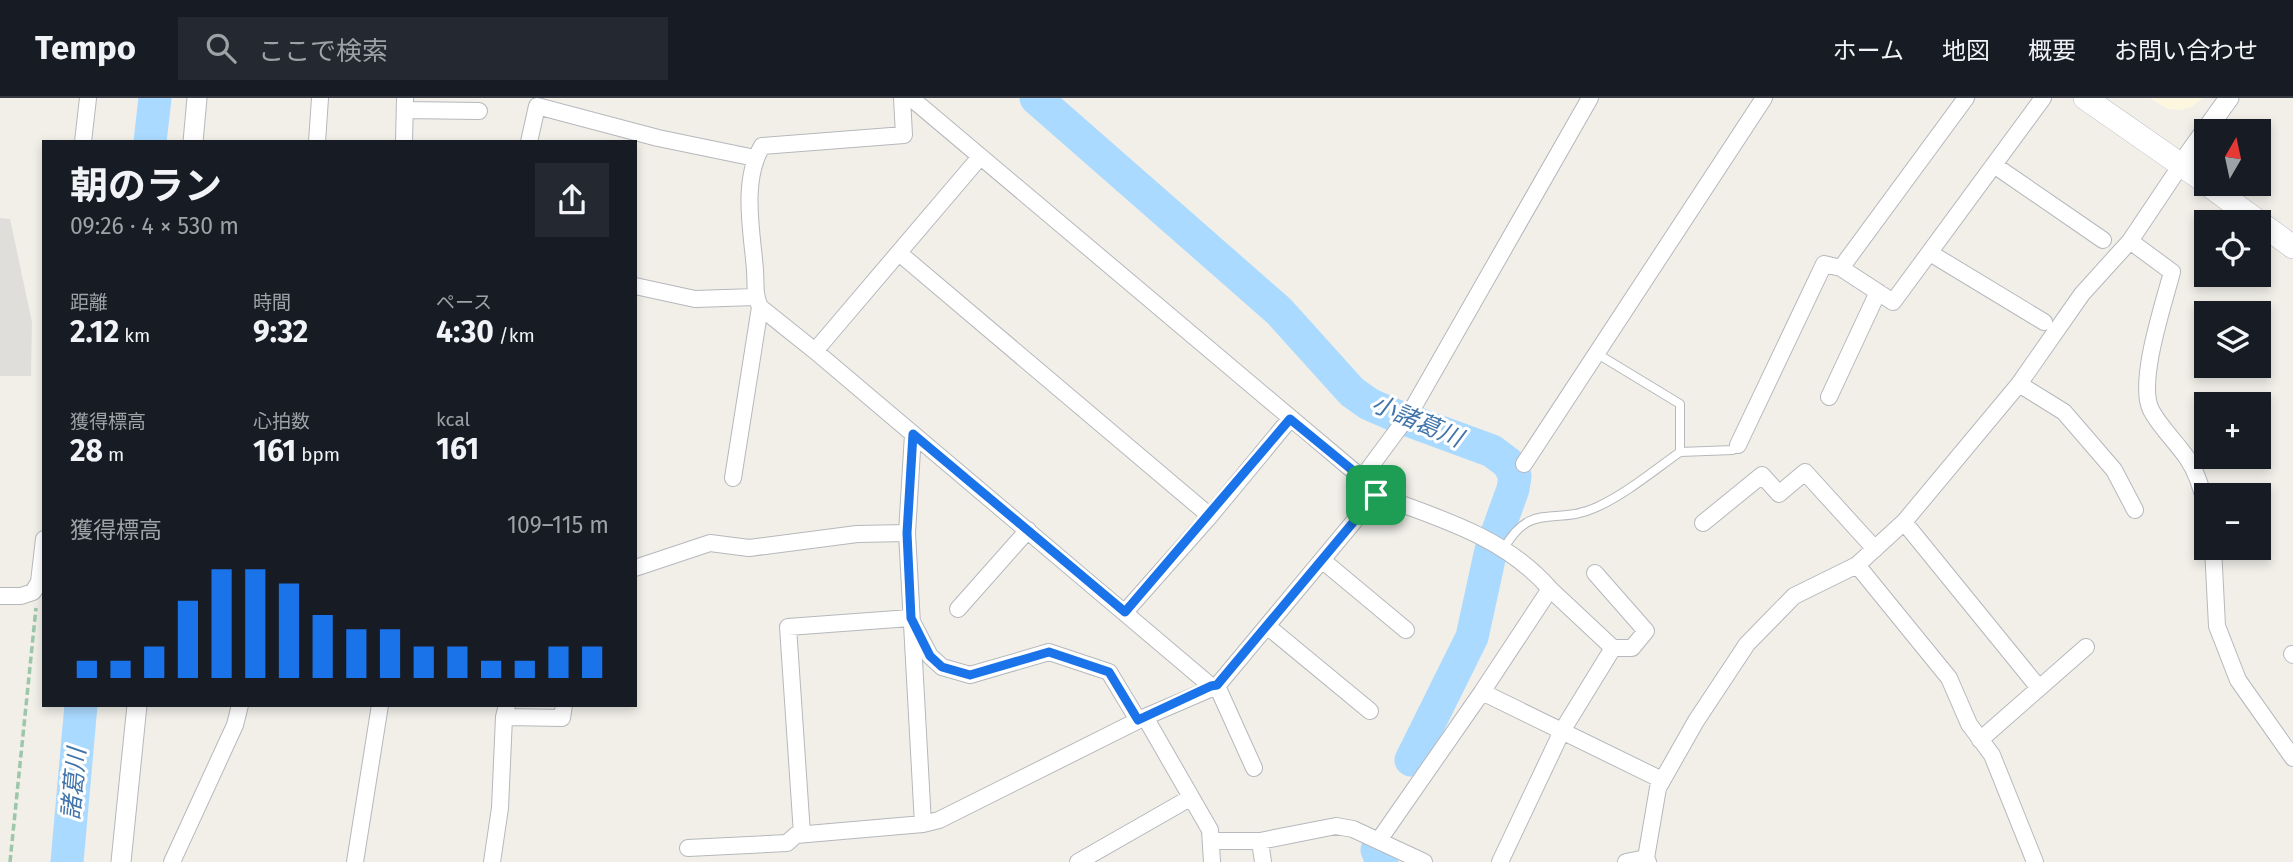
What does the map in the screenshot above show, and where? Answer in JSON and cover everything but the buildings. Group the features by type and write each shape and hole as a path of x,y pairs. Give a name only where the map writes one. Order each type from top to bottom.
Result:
{"main road":[{"path":"2085,98 2194,174"},
{"path":"2223,196 2293,247"}],"street":[{"path":"83,140 88,98"},
{"path":"192,140 197,98"},
{"path":"317,140 320,98"},
{"path":"733,478 757,302 750,202 755,158 761,146 904,135 902,98"},
{"path":"911,98 1362,478 1376,495 1470,529 1539,576 1613,648 1632,648 1646,631 1595,573"},
{"path":"1362,478 1410,414 1590,98"},
{"path":"1524,464 1764,98"},
{"path":"1841,268 1966,98"},
{"path":"1738,445 1824,264 1841,268 1893,302 2043,98"},
{"path":"1626,862 1647,860 1658,788 1696,721 1747,644 1794,596 1857,565 1904,522 2019,384 2082,294 2130,241 2229,98"},
{"path":"404,140 405,104 479,111"},
{"path":"528,140 537,106 658,138 755,158"},
{"path":"815,351 980,157"},
{"path":"1994,165 2103,240"},
{"path":"2130,241 2172,272 2152,350 2147,388 2151,409 2190,461 2198,483"},
{"path":"899,253 1209,516"},
{"path":"1930,253 2044,322"},
{"path":"637,286 695,299 757,302 1214,686 1254,768"},
{"path":"1829,397 1878,292"},
{"path":"2019,384 2064,412 2115,470 2134,510"},
{"path":"1125,612 1290,419"},
{"path":"913,434 907,533 923,824"},
{"path":"1703,523 1762,475 1779,494 1805,472 1875,549"},
{"path":"688,848 787,843 796,835 802,834 923,824 939,820 1141,718 1214,686 1376,495"},
{"path":"1904,522 2039,688"},
{"path":"958,609 1028,530"},
{"path":"637,567 710,543 748,548 857,534 907,533"},
{"path":"0,596 21,596 33,592 39,582 42,556"},
{"path":"1322,560 1406,630"},
{"path":"2214,560 2217,626 2238,680 2293,758"},
{"path":"1857,565 1949,678 1969,724 1992,755 2035,862"},
{"path":"1379,841 1550,589"},
{"path":"911,618 930,656 942,667 970,675 1049,652 1109,672 1141,718 1210,830 1212,862"},
{"path":"802,834 788,627 911,618"},
{"path":"1267,626 1370,711"},
{"path":"1980,740 2086,647"},
{"path":"1500,862 1562,731 1613,648"},
{"path":"1482,692 1662,780"},
{"path":"121,862 137,707"},
{"path":"172,862 235,725 240,707"},
{"path":"355,862 380,707"},
{"path":"492,862 500,808 505,711 562,718 564,707"},
{"path":"1078,862 1191,798"},
{"path":"1211,841 1260,841 1336,826 1353,829 1424,862"},
{"path":"1260,841 1263,862"}],"lane":[{"path":"1596,353 1680,404 1680,452"},
{"path":"1498,547 1527,520 1542,516 1577,515 1595,508 1680,452 1733,450 1738,445"}],"path":[{"path":"10,862 36,607 33,592"}],"shaded area":[{"path":"2150,98 2203,98 2191,107 2180,110 2168,109"},
{"path":"0,218 10,219 32,322 31,376 0,376"}],"waterway":[{"name":"諸葛川","path":"150,140 155,98"},
{"name":"小諸葛川","path":"1036,98 1279,311 1352,392 1369,404 1394,415 1492,451 1508,463 1515,476 1513,489 1491,550 1472,637 1411,760"},
{"name":"諸葛川","path":"67,862 81,707"},
{"name":"小諸葛川","path":"1377,850 1382,862"}],"route":[{"path":"1290,419 1362,478 1376,495 1217,685 1138,720 1109,672 1049,652 970,675 942,667 930,656 911,618 907,533 913,434 1125,612 1290,419"}]}
